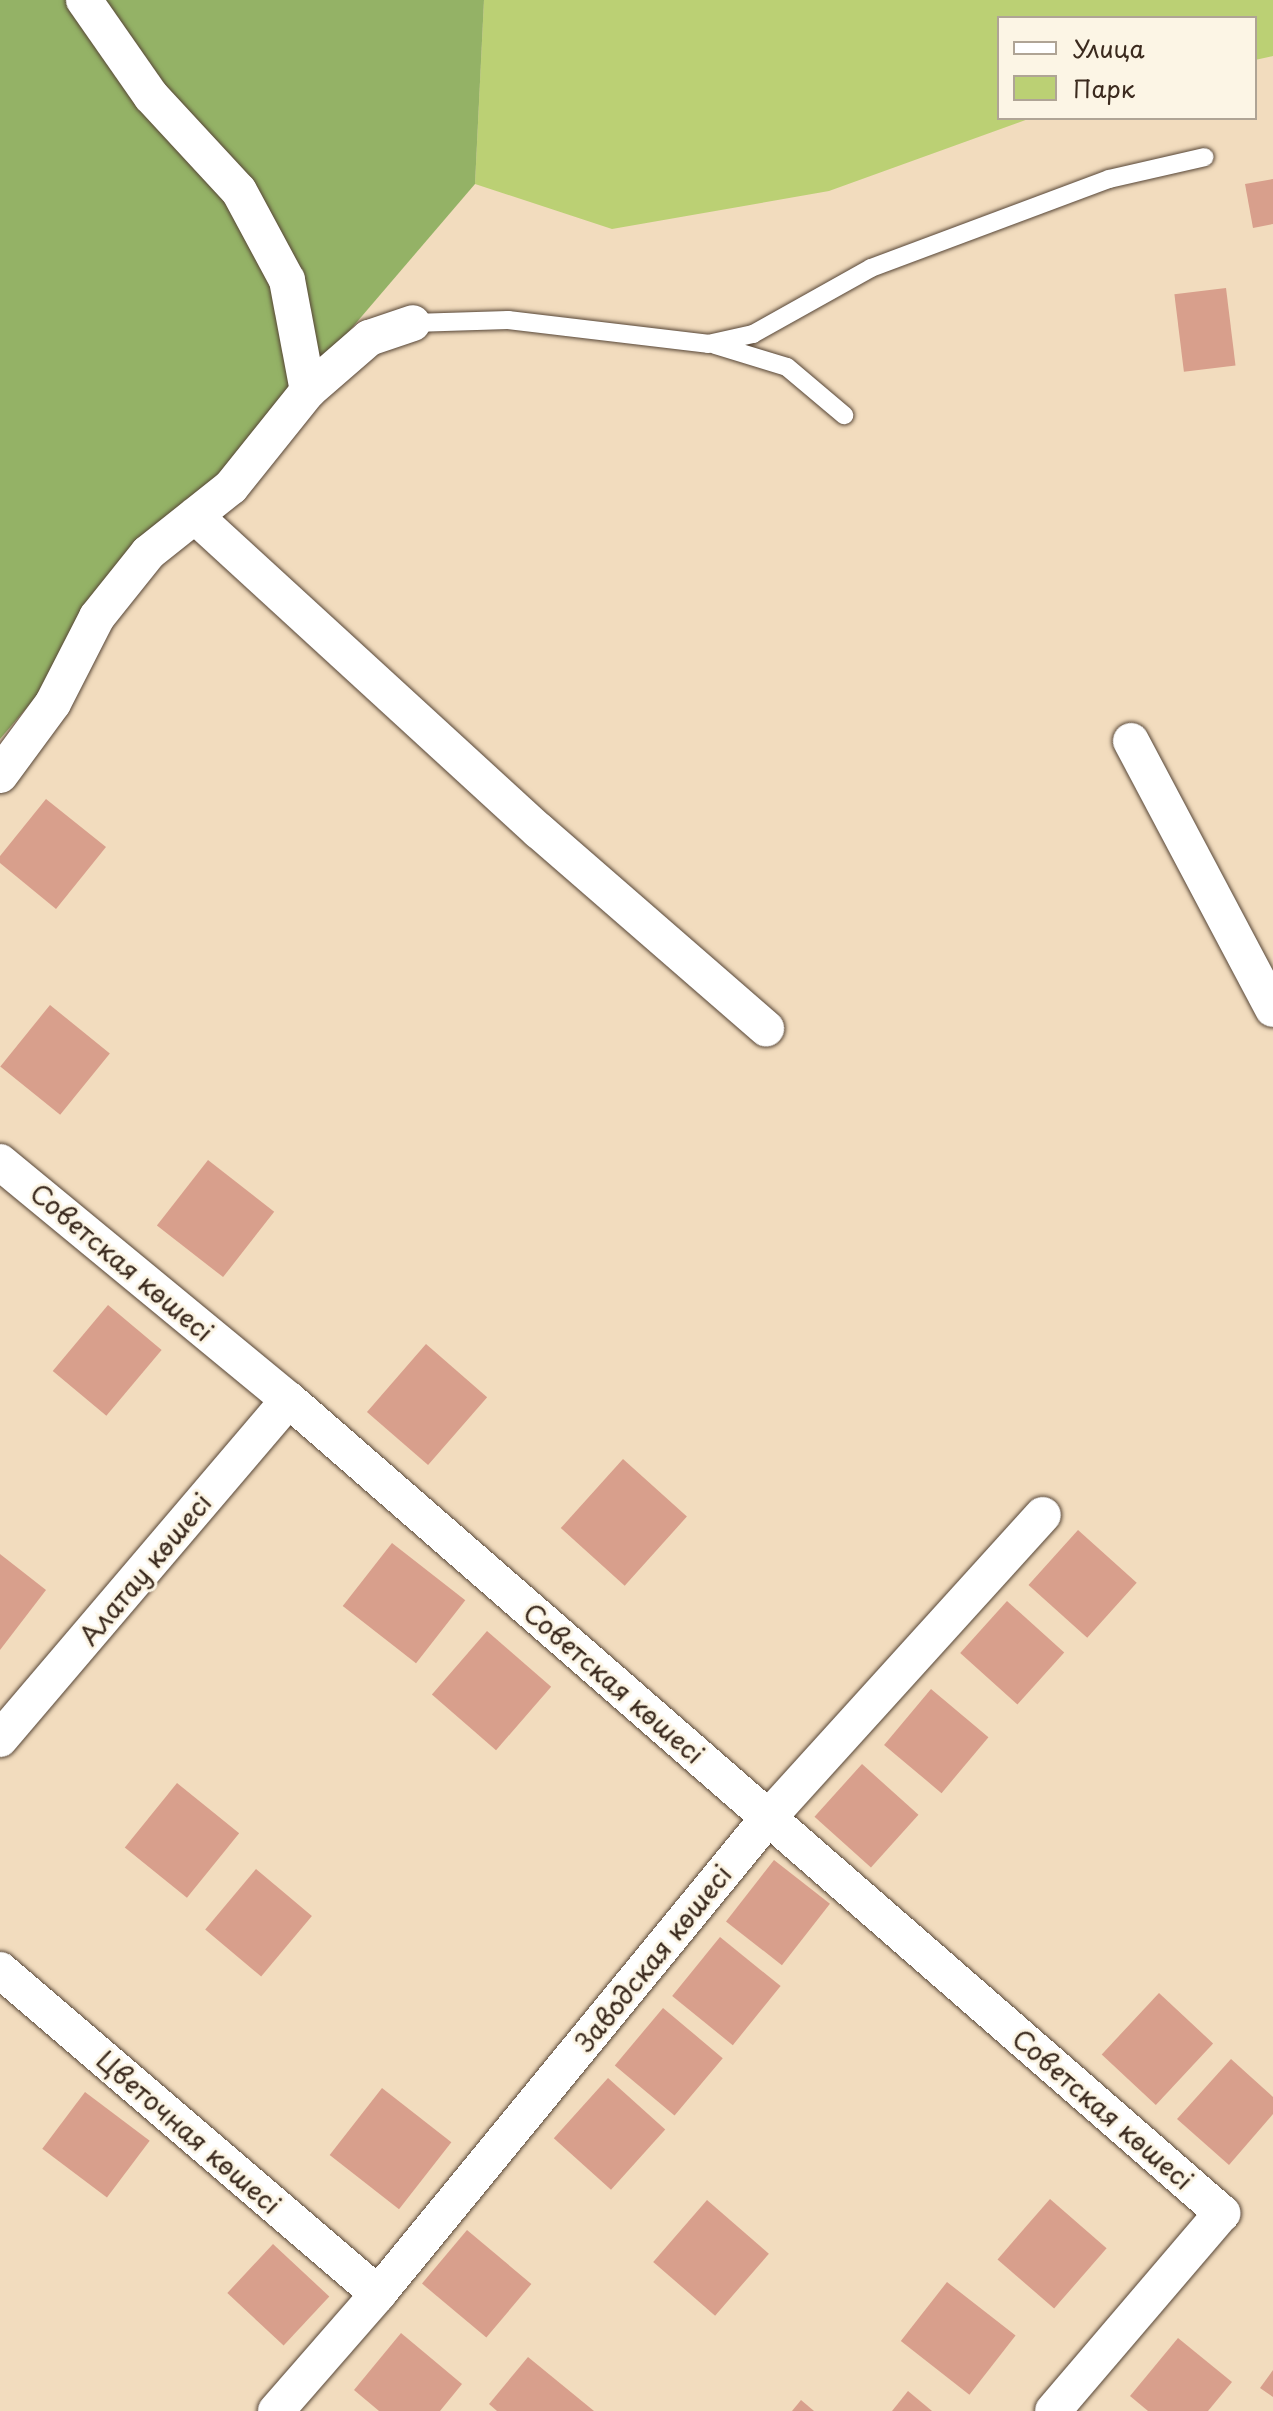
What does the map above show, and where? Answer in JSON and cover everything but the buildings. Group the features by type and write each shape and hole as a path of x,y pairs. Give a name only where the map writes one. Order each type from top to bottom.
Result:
{"street":[{"path":"84,0 151,96 239,191 287,280 308,391"},
{"path":"0,775 53,703 97,617 148,553 231,487 308,391 369,338 413,323"},
{"path":"195,516 539,831 766,1028"},
{"path":"1131,741 1273,1009"},
{"name":"Советская көшесі","path":"0,1162 289,1400 1222,2213 1053,2411"},
{"name":"Алатау көшесі","path":"0,1739 289,1400"},
{"name":"Заводская көшесі","path":"276,2411 378,2294 768,1818 1043,1515"},
{"name":"Цветочная көшесі","path":"0,1970 378,2294"}],"lane":[{"path":"708,344 753,334 900,256 1109,179 1205,157"},
{"path":"413,323 508,320 708,344 787,367 844,415"}],"green space":[{"path":"0,0 484,0 475,184 0,739"},
{"path":"484,0 1273,0 1273,56 1257,60 1257,16 997,16 997,120 1025,120 829,191 612,229 475,184"}]}
